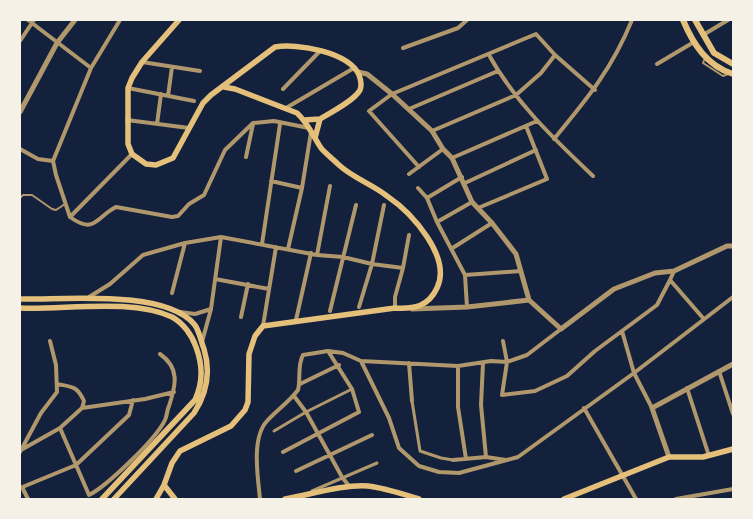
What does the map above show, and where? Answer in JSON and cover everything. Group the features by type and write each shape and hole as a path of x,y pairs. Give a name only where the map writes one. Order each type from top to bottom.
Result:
{"main road":[{"path":"179,20 142,62 132,78 128,88 128,144 132,154 146,164 156,165 173,158 203,103 211,95 224,87 275,47 293,46 320,51 339,57 356,70 362,86 359,92 320,119 304,120"},
{"path":"683,20 694,42 705,57 718,68 732,73"},
{"path":"695,20 714,53 733,64"},
{"path":"233,79 232,85 235,89"},
{"path":"156,499 164,485 172,463 180,451 231,426 245,410 248,402 249,354 255,336 263,326 296,320 394,308 412,309 425,304 433,297 440,281 439,263 433,246 409,213 386,195 346,172 322,149 304,120 297,113 235,89 224,87"},
{"path":"315,138 320,119"},
{"path":"20,299 46,300 89,297 134,300 180,312 195,324 202,342 207,372 206,389 202,400 194,413 114,499"},
{"path":"20,308 59,309 108,306 146,310 172,318 184,327 195,343 201,363 202,378 195,400 102,499"},
{"path":"564,499 669,457 709,456 733,449"},
{"path":"164,485 175,499"},
{"path":"285,499 349,486 386,488 419,499"}],"street":[{"path":"20,112 57,43 75,20"},
{"path":"120,20 91,68 53,161 70,217 82,224 90,225 97,222 109,210 116,207 172,217 178,216 189,204 204,194 225,150 253,123 274,121 280,124 310,130 302,188 288,249"},
{"path":"403,48 458,28 467,20"},
{"path":"554,139 595,90 611,64 632,20"},
{"path":"703,35 728,20"},
{"path":"20,41 31,21 57,43 91,68"},
{"path":"419,167 369,111 392,94 536,34 555,55 595,90"},
{"path":"657,64 694,42"},
{"path":"283,89 320,51"},
{"path":"488,55 498,71 537,121 593,176"},
{"path":"432,132 516,94 541,73 555,55"},
{"path":"142,62 200,71"},
{"path":"168,96 172,67"},
{"path":"286,108 356,70 367,74 392,94 432,132 443,149 452,158 465,183 472,202 492,223 516,254 529,300 561,330"},
{"path":"409,109 498,71"},
{"path":"128,88 194,101"},
{"path":"157,124 161,94"},
{"path":"127,120 189,128"},
{"path":"452,158 537,121"},
{"path":"246,157 253,123"},
{"path":"262,244 280,124"},
{"path":"478,208 547,179 526,126"},
{"path":"20,149 38,159 53,161"},
{"path":"409,174 443,149"},
{"path":"465,183 536,150"},
{"path":"70,217 132,154"},
{"path":"427,198 462,177"},
{"path":"271,181 302,188"},
{"path":"317,255 330,186"},
{"path":"418,188 427,198 437,222 465,275 467,307"},
{"path":"437,222 472,202"},
{"path":"330,311 356,205"},
{"path":"359,307 372,264 384,205"},
{"path":"451,249 492,223"},
{"path":"394,308 395,297 402,274 409,235"},
{"path":"202,342 211,309 221,237"},
{"path":"89,297 110,284 143,255 185,243 221,237 317,255 403,268"},
{"path":"172,293 185,243"},
{"path":"260,499 256,456 258,442 265,422 294,396 300,384 300,361 303,355 328,351 343,353 361,360 458,366 491,361 507,362 527,355 614,289 655,273 674,271 727,246 733,246"},
{"path":"263,326 276,247"},
{"path":"296,320 311,253"},
{"path":"465,275 521,271"},
{"path":"503,341 507,362 502,395 535,391 567,376 595,351 657,305 674,271"},
{"path":"216,279 269,289"},
{"path":"670,280 703,318"},
{"path":"241,317 248,284"},
{"path":"361,360 389,418 399,448 419,466 451,474 518,457 733,297"},
{"path":"412,309 467,307 529,300"},
{"path":"180,312 195,314 211,309"},
{"path":"622,331 634,372 652,408 669,457"},
{"path":"21,451 41,413 56,392 56,365 50,342"},
{"path":"283,452 359,412 352,390 339,365 328,351"},
{"path":"60,428 88,495 101,488 154,436 165,420 174,392 174,372 169,360 160,354"},
{"path":"409,363 412,401 420,451 441,458 453,460 486,457 508,460"},
{"path":"483,363 481,405 486,457"},
{"path":"652,408 686,388 733,364"},
{"path":"300,384 339,365"},
{"path":"458,366 458,407 466,459"},
{"path":"719,371 733,414"},
{"path":"21,451 60,428 82,408 84,401 79,390 72,386 57,384"},
{"path":"686,388 709,456"},
{"path":"274,431 306,412 352,390"},
{"path":"82,408 132,400 144,400 174,392"},
{"path":"294,396 306,412 329,455 349,486"},
{"path":"28,499 21,487 76,464 129,415 132,400"},
{"path":"584,408 636,499"},
{"path":"296,472 372,435"},
{"path":"312,491 377,462"},
{"path":"676,499 733,489"}],"lane":[{"path":"20,198 23,195 32,195 52,210 56,210 66,204"}]}
